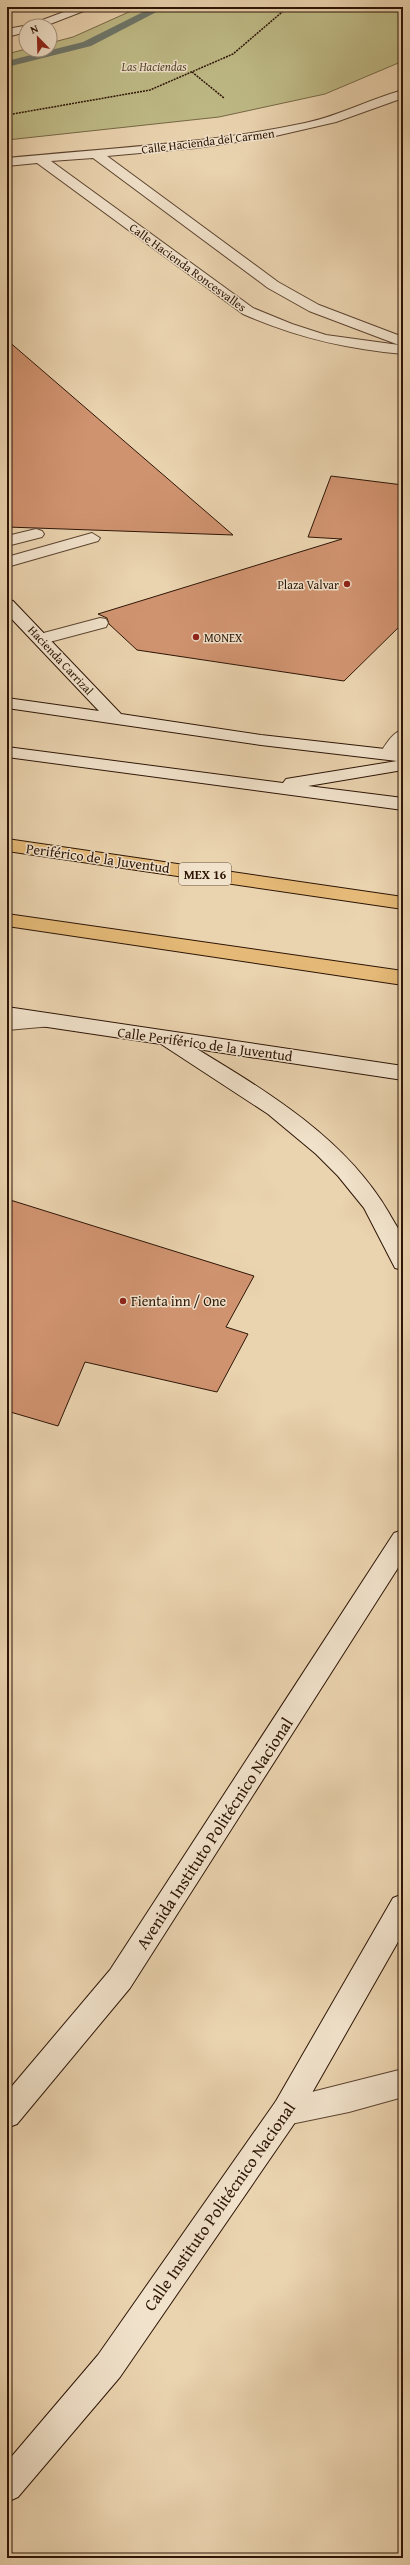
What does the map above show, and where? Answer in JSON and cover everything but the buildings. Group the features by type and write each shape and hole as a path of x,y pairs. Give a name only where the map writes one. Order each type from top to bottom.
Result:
{"highway":[{"name":"Periférico de la Juventud","path":"7,845 403,903"},
{"path":"7,920 403,978"}],"street":[{"path":"57,18 88,7"},
{"path":"7,33 18,30"},
{"name":"Calle Hacienda del Carmen","path":"7,162 218,141 294,128 403,94"},
{"path":"96,154 273,285 314,308 382,332 403,342"},
{"name":"Calle Hacienda Roncesvalles","path":"40,159 248,311 287,329 352,346 403,350"},
{"path":"352,346 382,332 403,326"},
{"path":"7,542 36,534"},
{"path":"7,562 92,538"},
{"name":"Hacienda Carrizal","path":"7,604 42,639 114,717"},
{"path":"42,639 100,623"},
{"path":"7,704 114,717 261,740 396,756 403,735"},
{"path":"7,752 403,804"},
{"path":"268,787 403,765"},
{"name":"Calle Periférico de la Juventud","path":"7,1014 45,1021 403,1073"},
{"path":"7,1024 45,1021"},
{"path":"160,1037 250,1091 284,1115 324,1148 366,1195 403,1262"},
{"name":"Avenida Instituto Politécnico Nacional","path":"7,2114 120,1979 403,1540"},
{"name":"Calle Instituto Politécnico Nacional","path":"7,2486 109,2366 286,2111 403,1907"},
{"path":"286,2111 349,2098 403,2083"}],"path":[{"path":"7,115 150,90 233,54 288,7"},
{"path":"192,72 225,99"}],"green space":[{"name":"Las Haciendas","path":"140,7 403,7 403,61 325,94 219,117 7,140 7,54 18,51 18,58 58,58 58,41 73,37"}],"waterway":[{"path":"7,64 87,44 161,7"}],"place":[{"name":"Plaza Valvar","path":"347,584"},
{"name":"MONEX","path":"196,637"},
{"name":"Fienta inn / One","path":"123,1301"}]}
